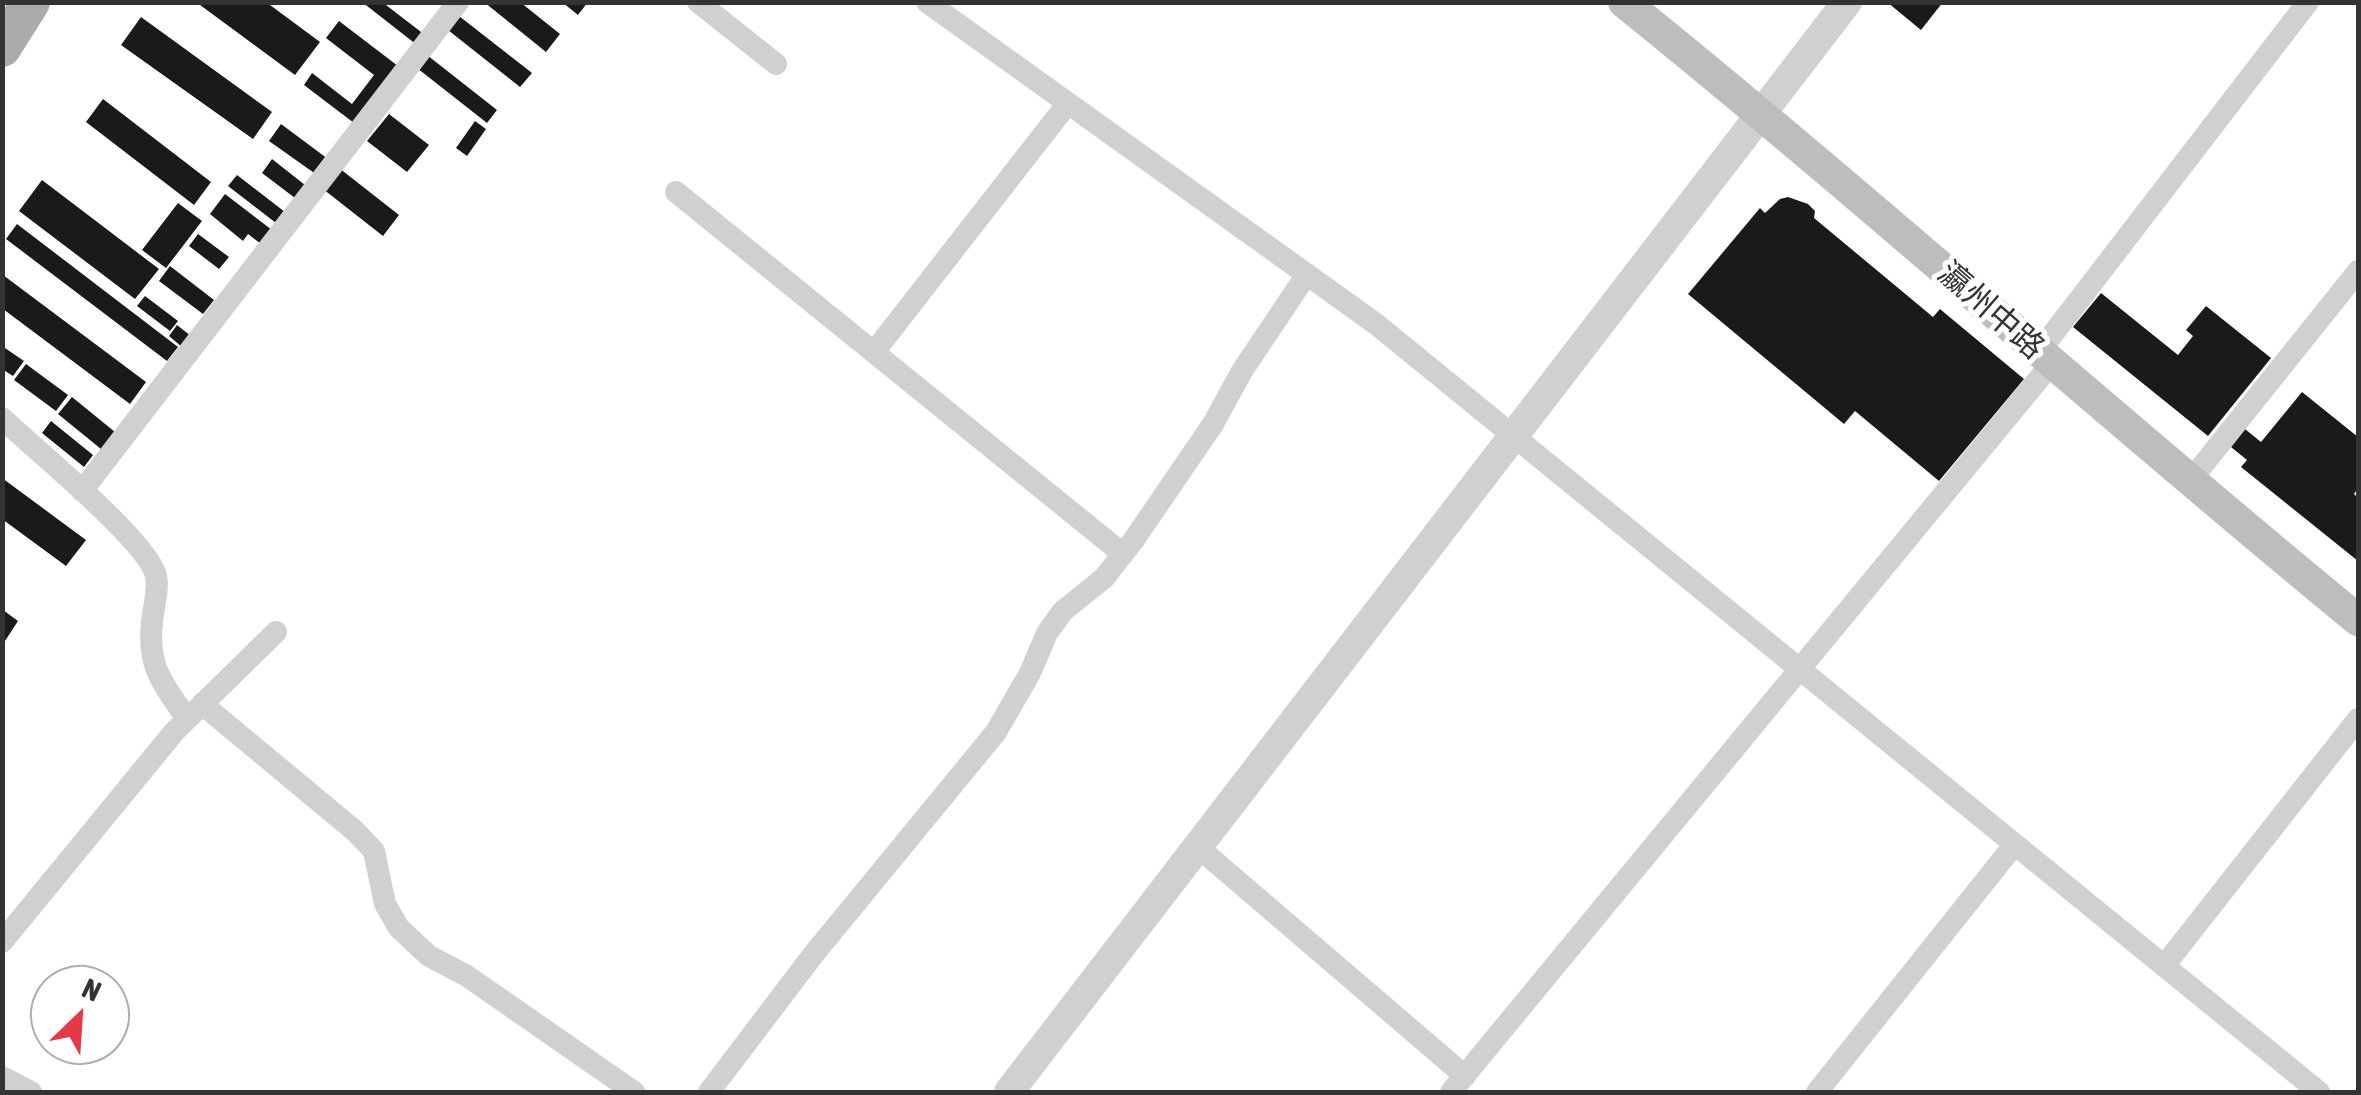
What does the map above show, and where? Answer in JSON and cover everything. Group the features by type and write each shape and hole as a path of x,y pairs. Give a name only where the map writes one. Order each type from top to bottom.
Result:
{"main road":[{"path":"2,48 31,2"},
{"name":"瀛州中路","path":"1624,2 1761,114 2190,481 2356,613"}],"street":[{"path":"82,490 458,2"},
{"path":"698,2 776,64"},
{"path":"928,2 1376,324 2319,1092"},
{"path":"1009,1092 1847,2"},
{"path":"1199,848 1458,1084 1799,669 2045,358 2308,2"},
{"path":"874,352 1068,103"},
{"path":"676,192 1123,554"},
{"path":"2190,481 2358,271"},
{"path":"709,1092 813,954 996,732 1047,634 1063,611 1104,578 1123,554 1213,424 1242,371 1307,274"},
{"path":"2,418 141,549 156,575 151,626 156,672 194,712 355,831 374,851 386,904 399,928 429,956 467,976 634,1092"},
{"path":"2,942 162,746 276,632"},
{"path":"2164,966 2358,719"},
{"path":"1817,1092 2014,844"},
{"path":"2,1076 31,1092"}],"building":[{"path":"196,2 266,2 320,42 295,75"},
{"path":"362,2 382,2 425,35 417,45"},
{"path":"484,2 520,2 560,34 546,52"},
{"path":"562,2 588,2 578,15"},
{"path":"1887,2 1943,2 1921,30"},
{"path":"459,16 532,73 520,87 448,30"},
{"path":"141,17 272,112 253,139 121,45"},
{"path":"339,21 398,66 354,123 304,85 312,73 352,104 374,75 326,38"},
{"path":"427,55 497,110 487,123 417,68"},
{"path":"103,99 211,182 194,205 86,122"},
{"path":"389,114 429,145 407,172 367,141"},
{"path":"475,121 486,129 467,156 456,148"},
{"path":"281,124 328,159 317,175 269,141"},
{"path":"272,159 305,185 295,198 262,173"},
{"path":"339,168 399,215 383,236 323,189"},
{"path":"237,175 285,212 276,223 228,186"},
{"path":"42,180 159,269 135,299 19,211"},
{"path":"225,194 272,230 261,244 248,234 243,241 210,214"},
{"path":"1788,197 1808,204 1815,211 1814,218 1933,317 1940,309 2024,379 1939,481 1855,411 1844,424 1688,294 1760,208 1765,213"},
{"path":"178,203 202,221 166,268 142,250"},
{"path":"17,224 178,347 167,361 6,239"},
{"path":"198,234 229,257 219,269 189,246"},
{"path":"170,266 214,300 203,314 159,281"},
{"path":"3,275 146,382 130,404 3,309"},
{"path":"2101,293 2178,355 2193,336 2186,330 2206,306 2271,358 2208,436 2073,327"},
{"path":"145,296 178,321 170,331 137,306"},
{"path":"177,325 191,336 182,347 169,336"},
{"path":"2,346 24,361 13,376 2,369"},
{"path":"26,364 68,395 56,411 14,380"},
{"path":"2302,392 2358,437 2358,488 2354,494 2358,498 2358,561 2241,467 2247,460 2231,447 2245,429 2261,442"},
{"path":"72,397 115,432 101,449 58,414"},
{"path":"51,421 93,455 84,467 42,433"},
{"path":"2,478 86,540 66,566 2,519"},
{"path":"3,610 18,621 3,644"}]}
